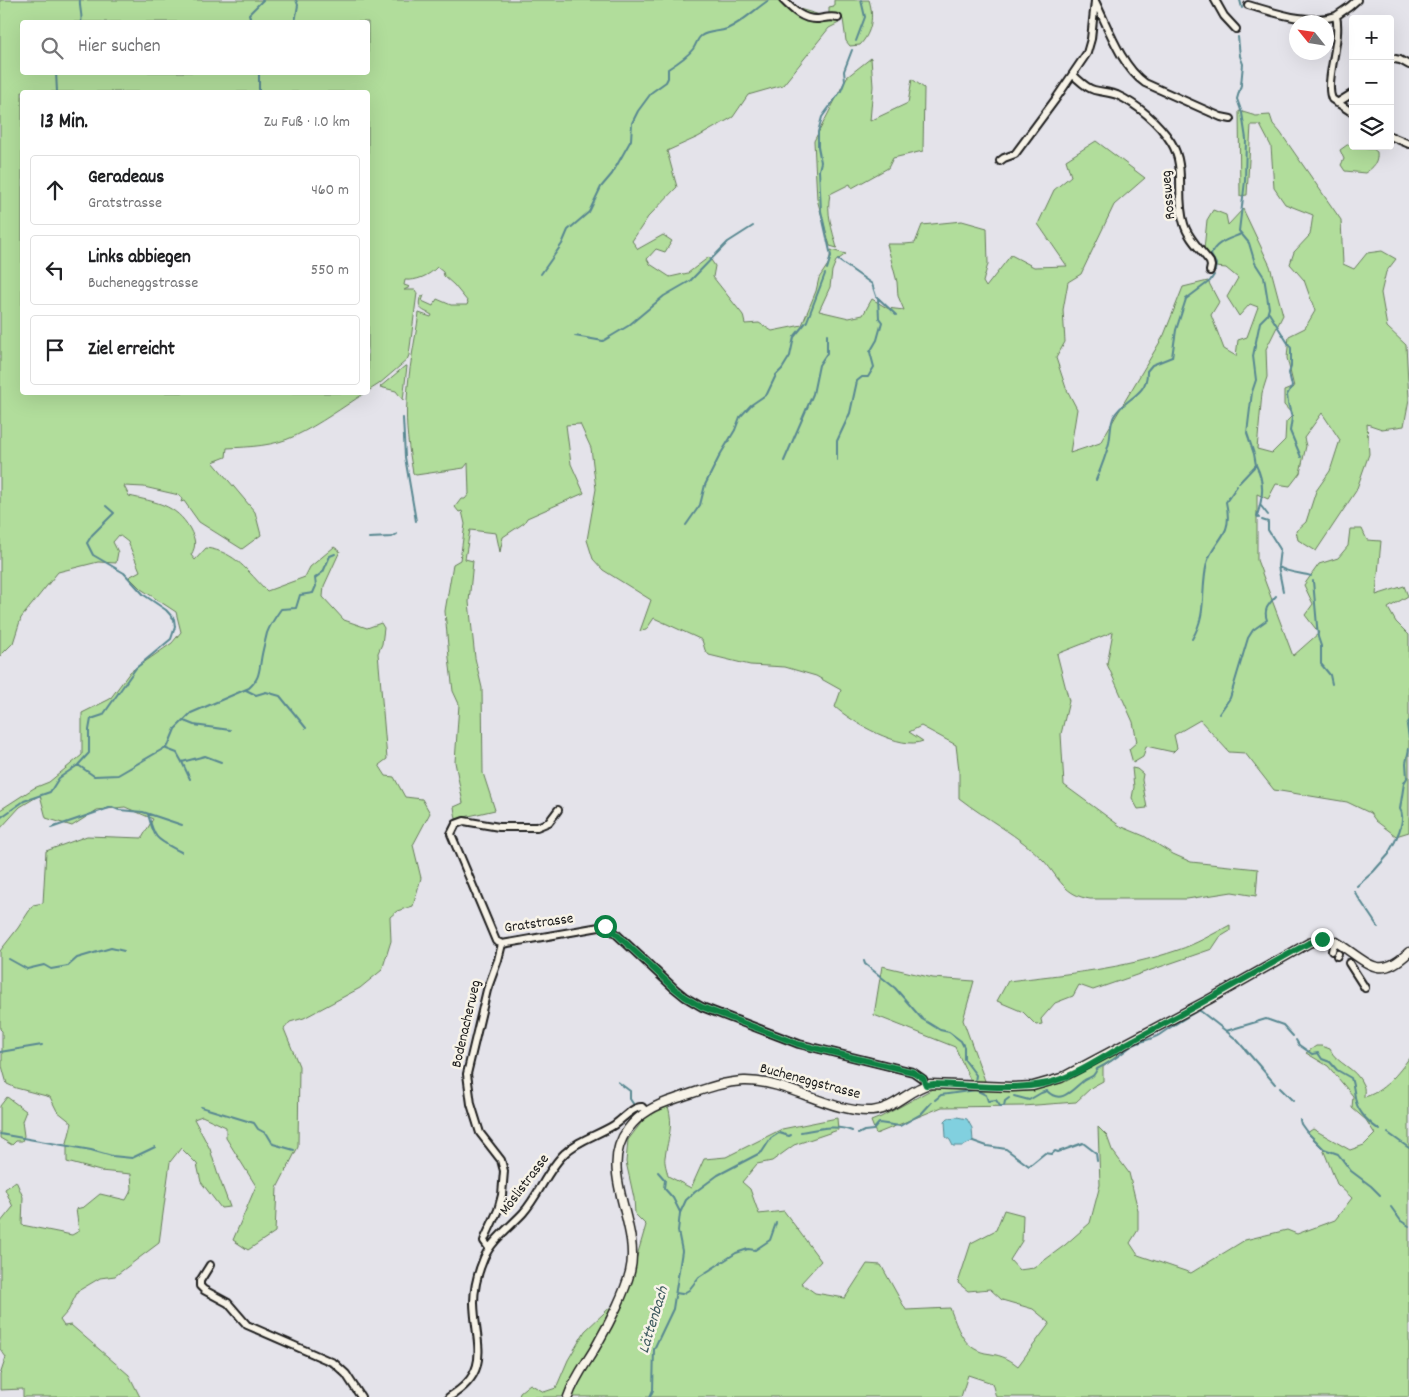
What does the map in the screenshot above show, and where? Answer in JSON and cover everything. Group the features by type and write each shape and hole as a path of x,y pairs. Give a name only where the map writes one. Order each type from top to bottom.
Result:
{"street":[{"path":"783,0 806,18 818,19 829,16 838,18"},
{"path":"1000,162 1004,158 1015,154 1073,75 1090,46 1095,0"},
{"path":"1095,0 1127,64 1138,79 1221,117 1231,119"},
{"path":"1215,0 1224,16 1236,29"},
{"path":"1248,5 1309,20 1336,16 1357,0"},
{"path":"1336,16 1338,32 1330,90 1332,99 1349,111"},
{"path":"1394,59 1409,65"},
{"name":"Rossweg","path":"1073,75 1088,88 1120,96 1142,110 1171,142 1177,153 1180,168 1180,205 1183,223 1186,232 1210,262 1210,271"},
{"path":"1337,104 1349,96"},
{"path":"1394,138 1409,144"},
{"name":"Gratstrasse","path":"558,810 549,822 538,827 498,827 464,821 456,824 451,834 494,938 502,944 605,926 612,930 674,988 693,1002 798,1044 913,1072 923,1078 926,1085"},
{"name":"Bucheneggstrasse","path":"568,1397 577,1377 604,1333 630,1273 632,1242 616,1173 615,1158 618,1145 625,1133 646,1111 663,1103 708,1088 734,1082 751,1081 773,1084 846,1108 864,1111 888,1107 926,1085 1012,1087 1050,1082 1076,1072 1309,943 1322,939 1334,941"},
{"path":"1334,941 1364,962 1376,967 1385,968 1392,966 1409,952"},
{"path":"1334,941 1335,954"},
{"name":"Bodenacherweg","path":"489,1248 484,1242 498,1210 502,1195 504,1171 501,1160 480,1133 471,1104 467,1074 486,990 502,944"},
{"path":"1349,963 1365,988"},
{"name":"Möslistrasse","path":"449,1397 468,1383 477,1367 478,1345 474,1303 475,1292 480,1270 489,1248 524,1212 565,1153 613,1126 637,1108 643,1108 646,1111"},
{"path":"210,1266 200,1281 200,1286 204,1290 228,1303 247,1325 334,1363 346,1374 361,1397"}],"green space":[{"path":"0,0 782,0 796,8 834,19 839,23 829,28 783,85 748,95 733,117 698,137 667,151 677,187 648,217 632,241 638,249 663,235 672,241 665,252 656,249 647,259 650,264 670,277 688,273 709,257 715,266 713,277 743,315 745,324 759,323 772,331 802,325 816,291 819,278 829,263 831,250 846,254 836,261 832,271 830,287 819,311 849,318 863,315 872,299 887,308 904,310 898,296 897,282 887,244 915,243 922,225 962,221 987,228 988,264 983,282 986,287 1011,255 1034,267 1067,266 1038,224 1054,190 1071,176 1066,160 1096,141 1145,178 1114,205 1081,274 1068,282 1063,310 1065,342 1056,358 1066,388 1077,409 1070,453 1100,443 1164,335 1183,287 1208,281 1219,302 1211,315 1224,349 1236,356 1238,340 1247,337 1258,307 1250,304 1239,316 1227,297 1238,278 1226,268 1216,267 1204,249 1207,220 1213,210 1226,215 1228,225 1243,209 1270,266 1283,315 1266,349 1267,377 1262,393 1257,449 1272,453 1285,440 1286,422 1293,415 1284,405 1284,391 1294,387 1287,358 1289,336 1305,328 1315,311 1304,280 1290,264 1294,252 1310,235 1313,215 1285,204 1274,188 1271,146 1260,125 1251,125 1247,195 1240,196 1239,111 1256,116 1270,115 1273,124 1341,220 1343,264 1354,269 1367,253 1382,251 1396,259 1386,272 1381,293 1387,327 1406,345 1409,399 1404,426 1382,429 1367,424 1369,454 1356,491 1316,551 1298,540 1296,531 1306,522 1316,491 1330,471 1340,440 1322,413 1304,438 1306,446 1300,473 1290,486 1276,484 1268,499 1257,494 1257,560 1293,656 1319,633 1305,615 1313,604 1304,585 1319,564 1338,558 1348,546 1350,529 1362,529 1367,540 1381,541 1376,595 1404,586 1408,596 1388,608 1396,622 1409,635 1409,832 1396,836 1376,821 1370,813 1347,802 1274,790 1245,753 1229,752 1200,720 1174,735 1177,748 1173,752 1146,746 1143,757 1133,763 1129,749 1137,742 1133,722 1107,664 1113,632 1057,654 1069,701 1061,734 1064,785 1120,826 1144,836 1173,854 1191,862 1258,869 1256,896 1232,892 1187,899 1090,899 1081,897 1068,890 1044,861 1014,835 959,798 959,770 956,745 921,726 909,732 923,741 914,743 890,739 877,733 853,720 835,707 841,690 816,676 785,667 750,665 709,655 705,650 702,640 654,618 646,630 640,631 651,600 603,570 593,559 587,540 596,489 591,448 580,424 566,425 571,464 584,493 527,518 524,523 503,537 500,552 496,533 470,530 465,559 473,561 469,602 475,658 482,688 483,773 495,810 456,819 454,807 463,803 455,762 459,704 453,691 445,611 453,564 460,560 465,524 462,511 459,512 455,507 461,499 465,499 469,494 468,463 464,468 416,475 413,473 408,437 407,410 409,379 419,313 431,317 432,315 423,311 420,307 420,298 424,295 422,301 433,306 437,299 451,305 467,305 468,302 437,267 422,277 414,280 405,280 404,285 410,287 404,290 415,290 417,293 409,355 407,360 370,390 370,90 20,90 20,395 362,395 295,436 270,444 227,448 226,457 213,462 255,512 261,535 242,549 199,522 184,501 181,502 182,499 179,495 144,487 124,486 129,496 164,505 178,514 193,536 195,545 191,555 195,560 206,548 216,550 233,558 267,591 305,577 310,567 334,547 340,551 324,586 323,597 344,620 367,628 381,623 384,628 382,644 378,653 387,759 379,765 386,776 394,777 405,797 422,799 430,813 413,845 421,878 413,906 397,911 390,917 391,941 382,970 360,988 304,1018 290,1022 284,1029 299,1066 298,1147 277,1188 275,1232 248,1250 233,1240 256,1186 226,1138 226,1127 202,1116 194,1119 210,1149 230,1207 221,1208 201,1182 197,1164 181,1148 170,1162 159,1243 115,1276 100,1278 78,1291 68,1311 60,1320 64,1326 71,1325 129,1375 140,1397 23,1397 23,1389 0,1390 0,1375 6,1357 0,1349 0,1223 13,1207 5,1189 16,1181 23,1197 22,1225 72,1235 79,1231 76,1209 84,1207 100,1194 126,1200 132,1189 131,1174 100,1171 67,1162 67,1143 72,1123 57,1111 50,1097 7,1084 2,1066 2,1031 0,1029 0,951 33,905 43,903 46,851 87,836 142,838 153,819 125,807 97,810 72,826 46,818 40,795 20,807 0,829 0,810 34,788 49,782 82,755 82,713 110,699 130,672 172,643 181,632 176,612 141,589 129,577 140,571 128,542 119,535 113,542 118,552 116,563 98,562 58,572 21,618 13,643 0,656"},
{"path":"834,0 869,0 871,24 867,35 860,45 850,46 846,41 843,19 829,15 829,7 834,6"},
{"path":"871,58 873,86 870,121 908,103 912,79 924,88 923,151 893,158 888,168 852,188 850,184 830,194 829,214 837,248 830,246 817,199 814,141 847,77"},
{"path":"1349,145 1349,150 1374,150 1377,152 1377,159 1371,169 1365,173 1345,171 1341,165 1344,159 1340,150"},
{"path":"407,366 403,400 396,391 380,387"},
{"path":"1132,768 1137,769 1143,774 1142,780 1147,808 1138,809 1132,798 1134,787"},
{"path":"1230,925 1230,931 1220,937 1212,949 1093,990 1079,985 1073,996 1055,1003 1041,1019 1042,1024 1036,1025 1023,1012 997,1001 1008,981 1094,970 1136,962 1185,948"},
{"path":"882,966 933,978 974,981 963,1020 988,1089 1042,1087 1075,1075 1116,1054 1117,1057 1103,1067 1103,1081 1092,1087 1076,1102 1023,1106 942,1107 876,1134 871,1121 938,1086 974,1088 955,1047 874,1015"},
{"path":"1316,1046 1330,1049 1337,1058 1356,1074 1364,1086 1364,1097 1384,1087 1409,1058 1409,1397 996,1397 992,1383 968,1375 961,1397 519,1397 520,1392 530,1384 544,1392 556,1388 568,1360 585,1331 621,1297 633,1270 646,1225 635,1214 634,1198 626,1162 628,1140 644,1119 655,1111 668,1106 670,1113 670,1132 665,1159 668,1176 691,1188 704,1159 726,1157 782,1129 837,1118 838,1130 794,1145 772,1161 757,1164 742,1182 750,1189 759,1214 784,1211 821,1261 801,1283 815,1293 845,1298 867,1264 881,1265 906,1310 950,1308 962,1336 971,1347 985,1353 1003,1357 1018,1366 1050,1323 1033,1309 1002,1300 990,1289 968,1291 958,1283 971,1243 996,1230 1004,1210 1023,1215 1022,1241 1010,1260 1019,1270 1034,1268 1090,1223 1100,1185 1098,1127 1107,1136 1112,1150 1129,1173 1138,1210 1138,1230 1130,1243 1138,1255 1191,1273 1245,1240 1287,1230 1297,1234 1335,1220 1352,1198 1337,1184 1323,1149 1307,1133 1313,1129 1350,1150 1364,1145 1375,1134 1366,1120 1352,1108 1353,1096 1328,1066 1306,1053"},
{"path":"7,1097 26,1111 22,1121 24,1136 22,1141 16,1141 12,1145 0,1138 0,1106"}],"water":[{"path":"948,1118 967,1119 972,1128 973,1141 963,1146 953,1146 946,1137 945,1121"}],"waterway":[{"path":"80,0 81,20"},
{"path":"250,20 249,14 263,0"},
{"path":"295,20 298,5 296,0"},
{"path":"541,274 562,244 568,230 589,212 601,187 612,174 631,140 632,123 638,111 652,92 666,82 668,69 688,55 701,36 733,26 769,0"},
{"path":"856,41 865,17 861,0"},
{"path":"1240,0 1242,8"},
{"path":"1238,37 1243,64 1241,85 1237,99 1242,113 1246,139 1245,181 1239,231 1249,243 1255,263 1264,277 1269,308 1267,315 1260,322 1253,356 1256,380 1252,392 1247,433 1256,465 1239,483"},
{"path":"827,269 831,256 821,211 819,170 821,162 818,132 822,117 841,91 845,81 844,71 852,50"},
{"path":"56,75 57,90"},
{"path":"259,75 259,90"},
{"path":"575,336 603,341 628,326 664,296 690,281 728,242 753,226"},
{"path":"1215,270 1216,264 1211,255 1213,251 1223,242 1241,234"},
{"path":"838,260 872,284 876,296 896,315"},
{"path":"686,525 700,505 705,485 735,430 740,417 751,405 767,394 776,375 790,356 794,337 807,321 825,274"},
{"path":"1096,480 1108,448 1114,416 1144,386 1147,371 1152,365 1172,357 1176,330 1186,299 1210,281 1214,275"},
{"path":"837,460 837,441 850,413 857,381 862,377 868,377 874,367 870,352 877,340 882,322 879,318 878,298"},
{"path":"1269,313 1291,348 1291,367 1289,373 1292,386 1287,395 1292,418 1290,431 1301,457"},
{"path":"784,461 813,394 819,365 827,353 827,335"},
{"path":"403,418 405,457 416,521"},
{"path":"1256,465 1262,484 1261,503 1257,516 1259,518"},
{"path":"1192,639 1202,611 1207,563 1226,529 1228,523 1226,502 1237,486"},
{"path":"78,765 89,753 91,719 103,715 136,668 171,639 175,627 174,619 166,610 144,595 124,573 93,555 87,543 92,535 114,513 106,506"},
{"path":"1261,506 1268,515"},
{"path":"1262,520 1268,522 1268,530 1280,549 1278,566 1283,591"},
{"path":"369,538 392,537 397,534"},
{"path":"0,818 24,801 50,792 59,778 78,765 94,776 118,775 168,746 175,729 191,713 249,688 258,676 267,633 275,618 281,609 296,608 300,595 313,593 316,586 315,578 323,572 330,556 335,554"},
{"path":"1279,567 1290,572 1311,576"},
{"path":"1313,581 1318,637 1321,646 1321,664 1330,675 1332,684"},
{"path":"1219,714 1230,698 1248,638 1253,630 1267,620 1266,610 1276,596"},
{"path":"246,690 256,695 266,692 280,696 306,728"},
{"path":"184,721 194,725 230,730"},
{"path":"1409,721 1407,725 1409,738"},
{"path":"164,748 177,753 182,762 205,756 221,762"},
{"path":"1357,886 1389,854 1399,831 1402,819 1400,809 1404,783 1407,778 1406,763 1409,749"},
{"path":"182,762 190,779"},
{"path":"51,828 112,807 119,810 143,812 182,825"},
{"path":"148,814 153,830 158,838 181,852"},
{"path":"1354,891 1378,927"},
{"path":"9,959 27,969 44,965 51,969 68,966 77,958 111,948 124,951"},
{"path":"864,961 865,964 895,988 922,1019 940,1030 949,1032 961,1041 964,1047 964,1059 976,1075 975,1082"},
{"name":"Lättenbach","path":"1014,1096 1029,1100 1047,1091 1057,1097 1066,1095 1083,1081 1093,1076 1097,1069 1130,1047 1159,1035 1199,1010 1226,1031 1266,1019 1283,1025 1293,1036"},
{"path":"1226,1031 1237,1040 1275,1084"},
{"path":"1296,1040 1299,1045 1312,1054 1318,1053 1322,1059 1330,1062 1337,1070 1351,1078 1356,1102 1360,1110 1369,1122 1380,1130"},
{"path":"0,1052 42,1045"},
{"path":"618,1082 630,1091 630,1099 634,1105"},
{"path":"1280,1088 1293,1101"},
{"name":"Lättenbach","path":"935,1100 941,1095 976,1090 986,1095 988,1101 996,1100 1000,1106 1004,1106 1005,1101 1009,1098"},
{"name":"Lättenbach","path":"858,1134 873,1130 879,1123 900,1126 921,1114 931,1103"},
{"path":"201,1107 254,1123 258,1129 267,1134 273,1144 294,1150"},
{"path":"1300,1120 1306,1131 1324,1149 1338,1154 1351,1171 1380,1195"},
{"name":"Lättenbach","path":"801,1132 833,1127 852,1131"},
{"name":"Lättenbach","path":"650,1397 653,1390 654,1349 673,1309 682,1251 678,1231 680,1213 686,1200 718,1175 762,1152 771,1138 779,1133 791,1135"},
{"path":"1388,1133 1409,1148"},
{"path":"0,1134 91,1150 112,1156 132,1158 155,1147"},
{"path":"973,1141 987,1146 1006,1149 1029,1166 1045,1153 1052,1154 1055,1151 1058,1152 1083,1143 1096,1153 1097,1161"},
{"path":"658,1172 665,1180 664,1188 673,1198 680,1212"},
{"path":"1391,1207 1401,1221 1409,1226"},
{"path":"676,1293 682,1294 689,1290 699,1277 736,1253 748,1249 755,1250 770,1240 776,1223"}],"route":[{"path":"605,926 612,930 685,997 702,1007 798,1044 913,1072 923,1078 926,1085 997,1087 1033,1086 1076,1072 1296,950 1322,939"}]}
